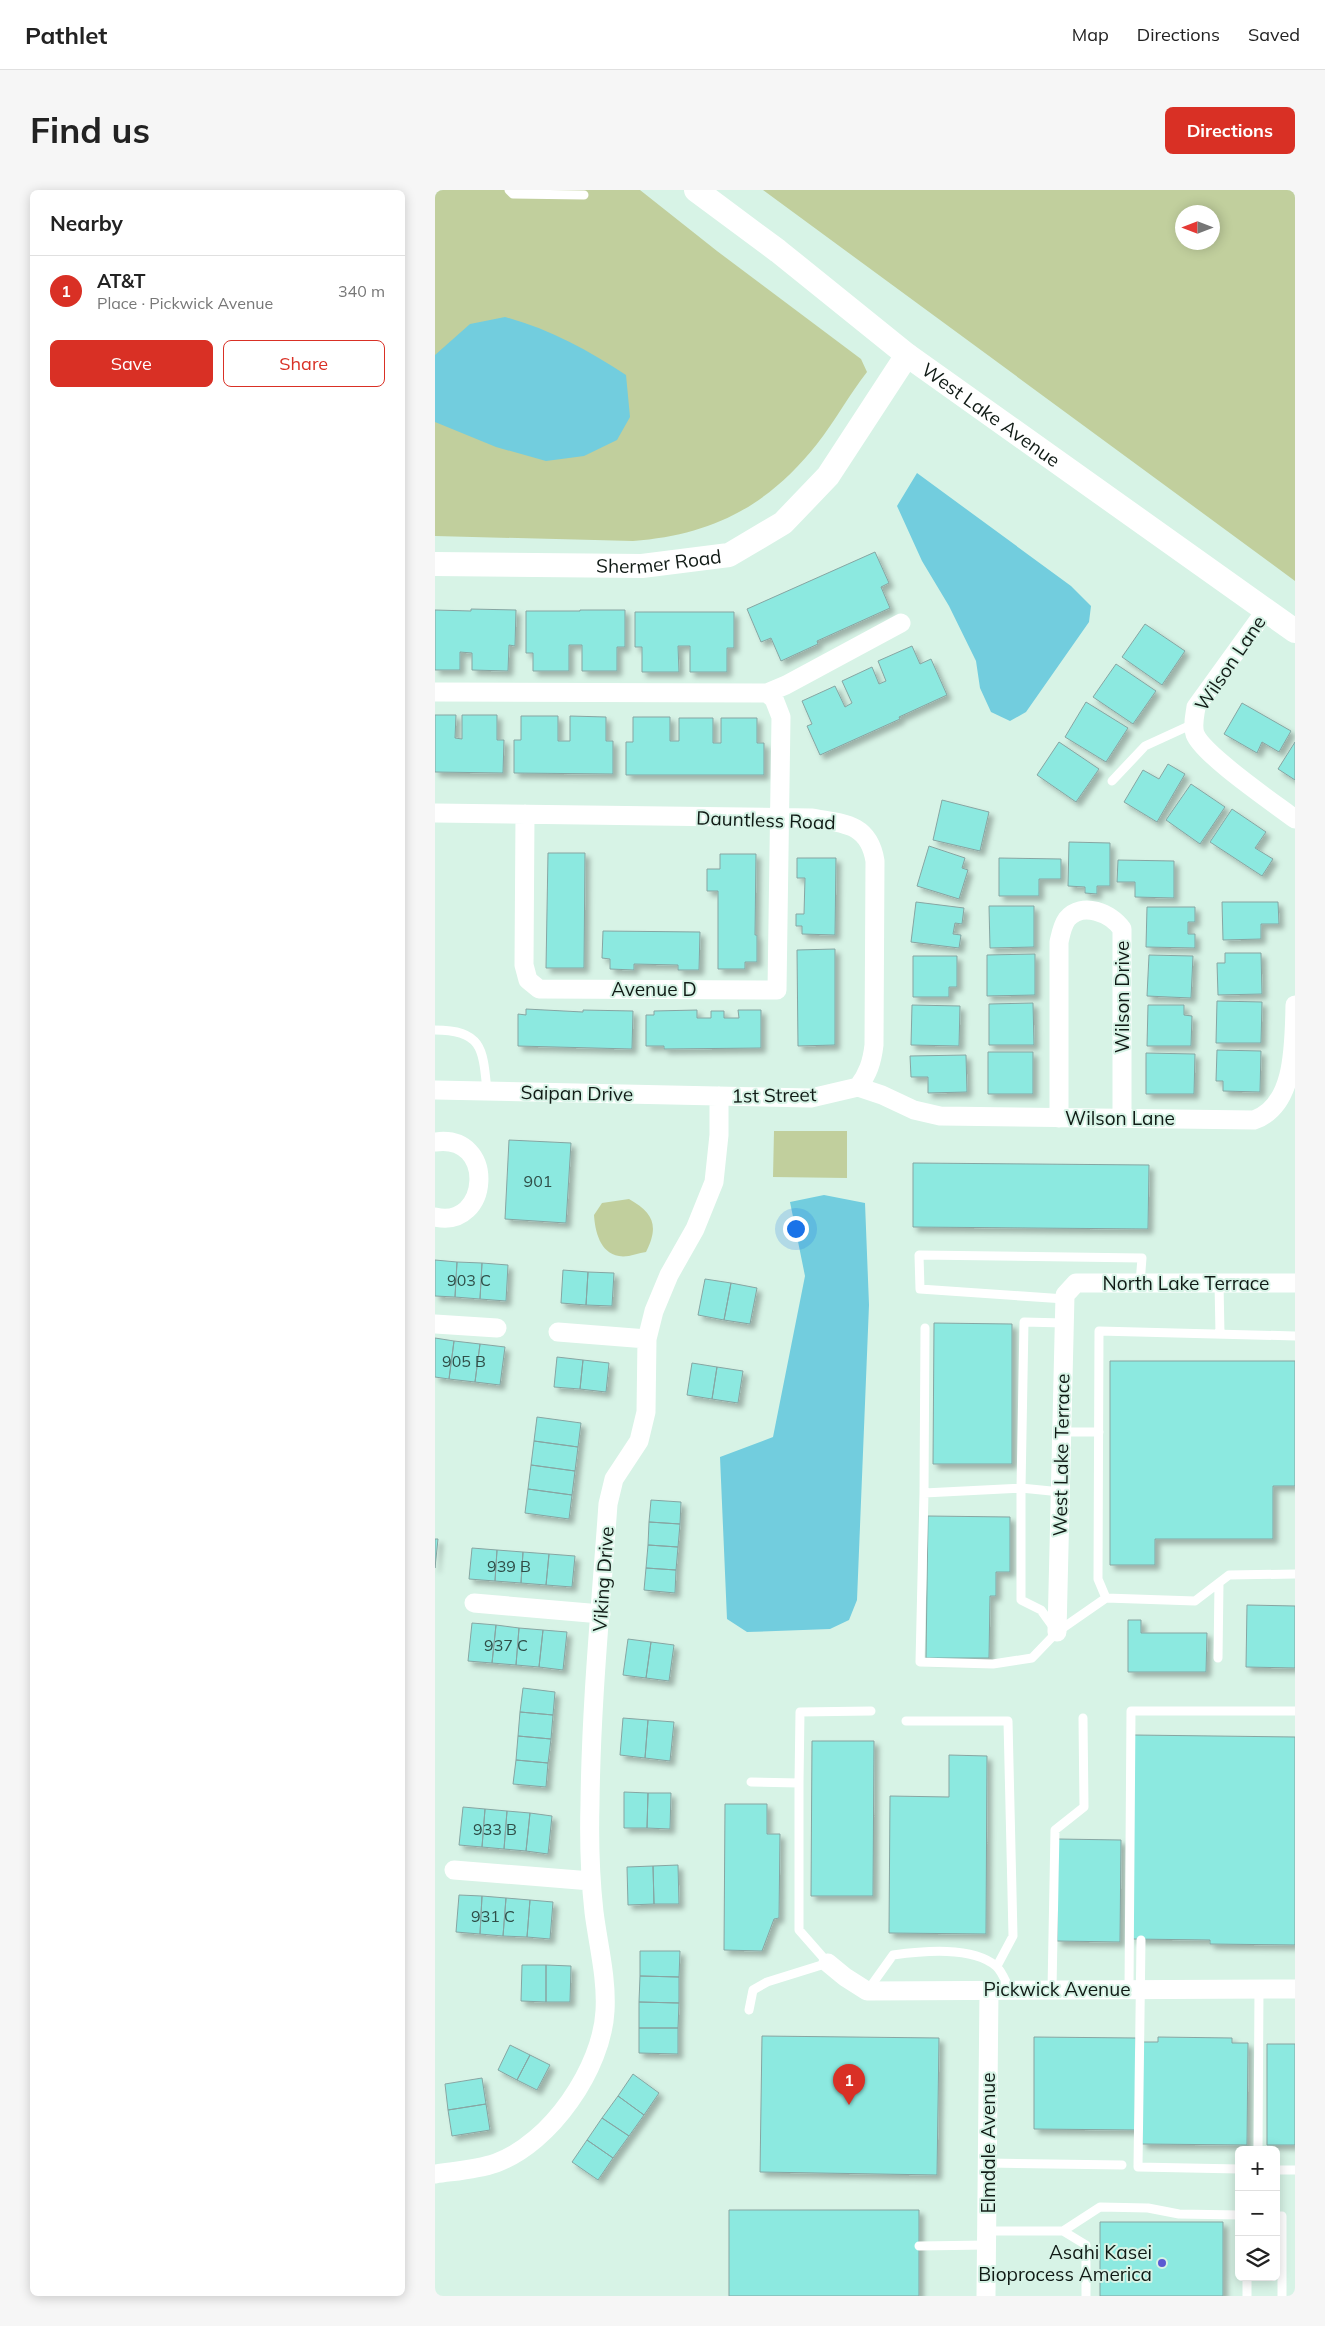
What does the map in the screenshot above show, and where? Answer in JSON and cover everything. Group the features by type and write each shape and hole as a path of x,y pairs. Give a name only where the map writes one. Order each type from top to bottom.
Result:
{"street":[{"name":"West Lake Avenue","path":"696,190 778,251 907,354 1295,631"},
{"name":"Shermer Road","path":"435,564 642,566 729,555 783,523 828,476 907,354"},
{"name":"Wilson Lane","path":"1267,610 1196,707 1195,734 1206,752 1295,819"},
{"path":"435,692 767,693 901,624"},
{"path":"767,693 774,699 781,716 780,817"},
{"name":"Dauntless Road","path":"435,813 811,818 846,823 856,827 865,836 874,853 876,993 874,1045 871,1063 865,1078 858,1087"},
{"name":"Avenue D","path":"525,814 524,965 528,980 539,989 777,990 780,817"},
{"name":"Wilson Drive","path":"1059,1118 1059,942 1062,928 1068,918 1085,911 1106,914 1122,929 1122,1118"},
{"name":"Wilson Lane","path":"858,1087 882,1095 913,1110 941,1116 1254,1120 1267,1116 1278,1107 1287,1093 1291,1079 1295,1005"},
{"name":"1st Street","path":"719,1096 811,1098 858,1087"},
{"name":"Saipan Drive","path":"435,1090 719,1096"},
{"name":"Viking Drive","path":"435,2174 496,2163 518,2152 562,2112 584,2081 601,2040 605,2013 605,1992 591,1881 590,1803 608,1504 614,1479 639,1441 646,1412 647,1340 654,1311 669,1275 695,1229 714,1182 719,1135 719,1096"},
{"path":"435,1142 444,1141 458,1144 470,1153 478,1166 480,1180 477,1195 468,1207 455,1215 435,1217"},
{"name":"North Lake Terrace","path":"1065,1299 1065,1294 1076,1282 1295,1282"},
{"name":"West Lake Terrace","path":"1057,1632 1065,1299"},
{"path":"435,1324 497,1328"},
{"path":"557,1332 647,1340"},
{"path":"474,1603 601,1614"},
{"path":"455,1870 591,1881"},
{"path":"828,1963 867,1991"},
{"name":"Pickwick Avenue","path":"867,1991 1295,1989"},
{"name":"Elmdale Avenue","path":"986,2296 989,1990"}],"lane":[{"path":"509,190 513,194 585,192"},
{"path":"1112,781 1145,746 1194,724"},
{"path":"435,1030 447,1030 467,1035 481,1048 487,1091"},
{"path":"1065,1299 920,1289 919,1255 1141,1258 1140,1282"},
{"path":"1219,1282 1220,1334"},
{"path":"1057,1632 1041,1610 1021,1600 1024,1322 1064,1323"},
{"path":"925,1328 920,1662 993,1664 1032,1658 1057,1632 1106,1598 1195,1601 1229,1575 1295,1574"},
{"path":"1106,1598 1098,1579 1099,1332 1295,1336"},
{"path":"1062,1432 1099,1432"},
{"path":"924,1493 1021,1488 1061,1492"},
{"path":"1218,1658 1219,1583"},
{"path":"1235,2169 1138,2168 1131,1710 1295,1710"},
{"path":"749,2010 753,1990 767,1982 828,1963 799,1930 800,1712 871,1711"},
{"path":"1052,1989 1055,1830 1084,1807 1083,1718"},
{"path":"906,1721 1008,1721 1013,1936 997,1966"},
{"path":"751,1782 799,1783"},
{"path":"1134,1989 1141,1940"},
{"path":"867,1991 893,1955 932,1950 977,1956 997,1966 1010,1990"},
{"path":"1258,2146 1259,1989"},
{"path":"988,2163 1122,2165"},
{"path":"1280,2170 1295,2170"},
{"path":"919,2246 1063,2231 1100,2207 1148,2208 1179,2214 1235,2215"},
{"path":"1280,2216 1282,2216 1283,2296"},
{"path":"1063,2231 1086,2245 1086,2296"},
{"path":"1247,2281 1247,2296"}],"green space":[{"path":"435,190 640,190 717,251 861,359 867,372 824,435 798,466 758,500 736,514 713,524 662,538 633,541 435,536"},
{"path":"763,190 1295,190 1295,581"},
{"path":"774,1131 847,1131 847,1178 773,1177"},
{"path":"629,1199 649,1215 653,1227 652,1235 646,1252 619,1256 607,1251 603,1246 597,1234 594,1215 602,1203"}],"water":[{"path":"505,317 568,341 626,375 630,417 617,440 584,456 546,461 496,447 435,422 435,355 470,324"},
{"path":"917,473 1071,586 1091,606 1089,622 1026,712 1010,721 991,712 980,688 976,661 949,606 922,561 897,506"},
{"path":"824,1195 865,1203 869,1305 857,1600 849,1620 830,1629 747,1632 727,1619 720,1457 773,1437 805,1276 790,1202"}],"building":[{"path":"875,552 889,583 881,587 890,608 817,641 818,644 781,661 771,638 761,642 747,609"},
{"path":"471,609 516,610 515,646 509,645 508,671 472,670 472,653 460,652 460,670 435,670 435,610 471,611"},
{"path":"625,610 625,647 617,647 617,671 582,671 582,645 569,645 569,671 533,671 533,653 526,653 526,611"},
{"path":"635,612 734,612 734,648 727,648 727,672 690,672 690,646 678,646 679,672 642,672 642,647 635,647"},
{"path":"1145,624 1185,651 1162,685 1122,657"},
{"path":"912,646 920,664 931,659 947,695 899,717 900,719 820,755 807,726 812,724 802,701 835,686 845,707 852,703 842,681 872,667 879,684 886,681 878,661"},
{"path":"1116,664 1156,691 1133,724 1093,697"},
{"path":"1086,702 1128,728 1106,762 1065,737"},
{"path":"1242,703 1291,731 1279,752 1262,742 1257,753 1224,734"},
{"path":"435,715 456,715 455,738 462,739 462,715 497,715 497,740 504,740 503,773 435,772"},
{"path":"521,716 558,716 558,741 570,741 570,716 606,717 606,741 613,741 613,774 514,773 514,740 521,740"},
{"path":"633,717 670,717 670,741 679,741 679,718 713,718 713,743 721,743 721,718 757,718 757,743 764,743 764,775 626,775 626,742 633,742"},
{"path":"1059,742 1099,769 1076,802 1037,775"},
{"path":"1295,742 1295,780 1278,769"},
{"path":"1168,764 1185,774 1157,822 1124,802 1143,770 1159,779"},
{"path":"1191,784 1225,807 1200,844 1166,820"},
{"path":"942,800 989,812 980,851 933,840"},
{"path":"1232,809 1266,832 1255,848 1273,859 1262,876 1210,842"},
{"path":"1069,842 1110,843 1110,886 1097,886 1097,894 1085,893 1085,887 1068,886"},
{"path":"929,846 965,858 962,868 968,870 959,899 917,886"},
{"path":"548,853 585,853 584,968 546,968"},
{"path":"720,854 756,854 755,935 757,935 757,962 745,962 745,969 718,969 718,891 707,891 707,869 720,869"},
{"path":"797,858 836,858 835,935 802,934 802,926 796,926 796,914 804,914 805,878 797,878"},
{"path":"999,858 1061,859 1061,879 1039,879 1039,896 999,896"},
{"path":"1118,860 1174,861 1174,898 1135,897 1135,882 1117,882"},
{"path":"916,902 964,908 962,924 955,923 953,934 961,935 959,948 911,942"},
{"path":"1222,902 1278,902 1279,924 1261,924 1261,939 1223,940"},
{"path":"989,906 1034,906 1034,947 990,948"},
{"path":"1147,907 1195,907 1195,922 1188,922 1188,934 1195,934 1195,948 1146,947"},
{"path":"603,931 700,932 699,970 678,970 678,965 634,964 634,970 610,969 610,959 602,958"},
{"path":"835,949 835,1045 798,1046 797,950"},
{"path":"1225,953 1261,953 1262,994 1218,995 1217,963 1225,963"},
{"path":"1035,954 1035,995 987,996 987,955"},
{"path":"1149,955 1193,956 1191,998 1147,996"},
{"path":"913,956 957,956 957,987 949,987 949,997 913,997"},
{"path":"1217,1001 1262,1002 1261,1043 1216,1043"},
{"path":"1033,1003 1034,1045 989,1045 989,1004"},
{"path":"912,1005 960,1006 959,1046 911,1045"},
{"path":"1148,1005 1184,1005 1184,1015 1192,1016 1191,1046 1147,1046"},
{"path":"526,1009 583,1012 583,1010 633,1011 632,1049 518,1046 518,1014 526,1015"},
{"path":"697,1010 697,1018 711,1018 711,1011 724,1011 724,1018 739,1018 738,1010 761,1010 761,1048 664,1049 664,1046 646,1046 646,1015 654,1015 654,1011"},
{"path":"1217,1050 1261,1051 1260,1092 1223,1091 1223,1081 1216,1081"},
{"path":"988,1052 1033,1052 1033,1094 988,1094"},
{"path":"1146,1053 1195,1054 1194,1094 1146,1094"},
{"path":"966,1055 967,1092 928,1093 928,1077 911,1077 910,1056"},
{"path":"509,1140 571,1143 566,1223 505,1219"},
{"path":"913,1163 1149,1165 1148,1229 913,1227"},
{"path":"435,1260 457,1262 455,1297 435,1296"},
{"path":"457,1262 482,1263 480,1299 455,1297"},
{"path":"482,1263 508,1265 506,1301 480,1299"},
{"path":"563,1270 588,1272 586,1305 561,1303"},
{"path":"588,1272 614,1273 612,1306 586,1305"},
{"path":"705,1279 731,1283 724,1320 698,1315"},
{"path":"731,1283 757,1288 750,1324 724,1320"},
{"path":"934,1323 1012,1324 1012,1464 933,1464"},
{"path":"435,1338 454,1341 449,1379 435,1377"},
{"path":"454,1341 480,1344 475,1382 449,1379"},
{"path":"480,1344 505,1347 500,1385 475,1382"},
{"path":"557,1357 583,1360 580,1389 554,1387"},
{"path":"583,1360 609,1363 606,1392 580,1389"},
{"path":"1110,1361 1295,1361 1295,1486 1273,1486 1273,1539 1155,1539 1155,1565 1110,1565"},
{"path":"692,1363 717,1367 712,1399 687,1395"},
{"path":"717,1367 743,1371 738,1403 712,1399"},
{"path":"537,1417 581,1423 578,1447 534,1441"},
{"path":"534,1441 578,1447 575,1471 531,1465"},
{"path":"531,1465 575,1471 572,1495 528,1489"},
{"path":"528,1489 572,1495 569,1519 525,1513"},
{"path":"651,1500 681,1502 680,1524 649,1522"},
{"path":"928,1516 1010,1517 1010,1572 996,1572 996,1596 990,1596 989,1658 926,1658"},
{"path":"649,1522 680,1524 678,1547 648,1545"},
{"path":"435,1539 438,1539 435,1568"},
{"path":"648,1545 678,1547 676,1570 646,1568"},
{"path":"472,1548 497,1550 495,1581 469,1579"},
{"path":"497,1550 523,1552 521,1583 495,1581"},
{"path":"523,1552 549,1554 546,1585 521,1583"},
{"path":"549,1554 575,1556 572,1587 546,1585"},
{"path":"646,1568 676,1570 675,1593 644,1590"},
{"path":"1247,1605 1295,1606 1295,1668 1246,1667"},
{"path":"1128,1620 1141,1620 1141,1633 1207,1633 1206,1672 1128,1672"},
{"path":"472,1623 496,1625 492,1663 468,1661"},
{"path":"496,1625 519,1628 516,1665 492,1663"},
{"path":"519,1628 543,1630 539,1667 516,1665"},
{"path":"543,1630 567,1632 563,1670 539,1667"},
{"path":"628,1639 651,1642 646,1678 623,1675"},
{"path":"651,1642 674,1645 669,1681 646,1678"},
{"path":"523,1688 555,1692 553,1715 520,1712"},
{"path":"520,1712 553,1715 551,1739 518,1736"},
{"path":"623,1718 648,1720 645,1758 620,1755"},
{"path":"648,1720 674,1722 670,1761 645,1758"},
{"path":"1134,1735 1295,1737 1295,1945 1210,1944 1210,1940 1132,1939"},
{"path":"518,1736 551,1739 548,1763 516,1760"},
{"path":"812,1741 874,1741 873,1896 811,1896"},
{"path":"949,1755 987,1756 986,1934 889,1933 890,1796 949,1797"},
{"path":"516,1760 548,1763 546,1787 513,1784"},
{"path":"624,1792 648,1793 647,1828 624,1828"},
{"path":"648,1793 671,1793 670,1829 647,1828"},
{"path":"725,1804 767,1804 767,1834 780,1834 779,1918 774,1919 762,1951 724,1950"},
{"path":"463,1807 485,1809 482,1847 459,1845"},
{"path":"485,1809 507,1811 504,1849 482,1847"},
{"path":"507,1811 530,1813 526,1851 504,1849"},
{"path":"530,1813 552,1816 548,1854 526,1851"},
{"path":"1058,1839 1121,1840 1120,1942 1057,1941"},
{"path":"678,1865 679,1904 654,1904 653,1866"},
{"path":"653,1866 654,1904 628,1905 627,1867"},
{"path":"459,1895 482,1896 480,1934 456,1932"},
{"path":"482,1896 506,1898 503,1936 480,1934"},
{"path":"506,1898 530,1900 527,1937 503,1936"},
{"path":"530,1900 553,1902 550,1939 527,1937"},
{"path":"640,1951 680,1951 679,1977 640,1976"},
{"path":"522,1965 546,1965 546,2002 521,2001"},
{"path":"546,1965 571,1966 570,2002 546,2002"},
{"path":"640,1976 679,1977 679,2003 639,2002"},
{"path":"639,2002 679,2003 678,2028 639,2028"},
{"path":"639,2028 678,2028 678,2054 639,2053"},
{"path":"762,2036 939,2038 937,2175 760,2172"},
{"path":"1034,2037 1136,2038 1135,2130 1034,2129"},
{"path":"1158,2037 1232,2038 1232,2043 1248,2043 1247,2145 1142,2144 1142,2042 1158,2042"},
{"path":"1267,2044 1295,2044 1295,2145 1267,2145"},
{"path":"510,2045 530,2055 517,2080 498,2070"},
{"path":"530,2055 550,2065 537,2090 517,2080"},
{"path":"633,2074 659,2093 644,2115 618,2096"},
{"path":"482,2078 486,2104 448,2110 445,2084"},
{"path":"618,2096 644,2115 629,2136 602,2118"},
{"path":"486,2104 490,2130 452,2136 448,2110"},
{"path":"602,2118 629,2136 613,2158 587,2140"},
{"path":"587,2140 613,2158 598,2180 572,2162"},
{"path":"729,2210 919,2210 919,2296 729,2296"},
{"name":"Asahi Kasei Bioprocess America","path":"1100,2222 1223,2222 1223,2296 1100,2296"}],"place":[{"name":"AT&T","path":"849,2105"},
{"name":"Asahi Kasei Bioprocess America","path":"1162,2263"}]}
